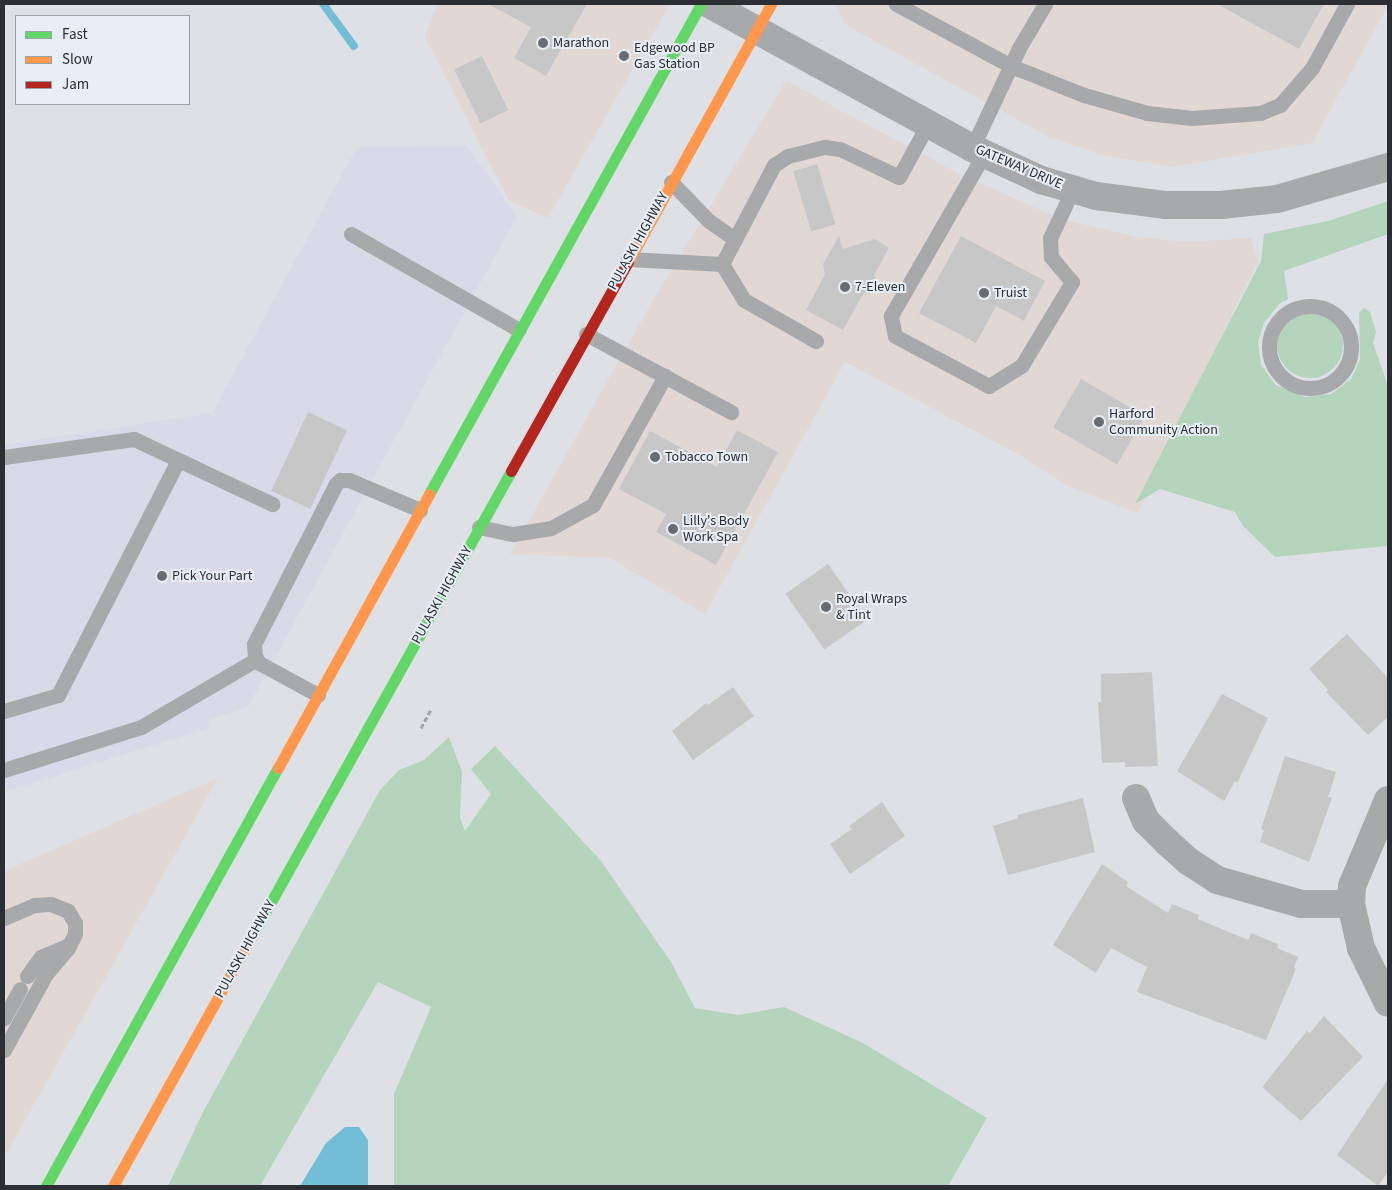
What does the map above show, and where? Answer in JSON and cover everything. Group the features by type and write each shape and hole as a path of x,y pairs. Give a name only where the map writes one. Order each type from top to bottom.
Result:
{"highway":[{"path":"47,1185 701,4"},
{"name":"PULASKI HIGHWAY","path":"113,1186 771,4"},
{"path":"122,1186 129,1157"}],"street":[{"name":"GATEWAY DRIVE","path":"709,4 978,150 1041,180 1096,196 1166,205 1221,205 1276,199 1388,167"},
{"path":"1136,798 1146,820 1167,842 1188,861 1217,880 1302,904 1351,904"},
{"path":"1388,800 1352,886 1351,904 1361,948 1388,1003"}],"lane":[{"path":"896,4 1011,66 1084,94 1147,113 1192,118 1260,113 1280,104 1312,68 1347,4"},
{"path":"1045,4 1011,66 978,150 891,316 895,336 989,386 1022,365 1072,282 1051,257 1050,238 1073,189"},
{"path":"722,264 774,165 788,156 825,147 840,149 899,177 928,124"},
{"path":"671,182 709,221 735,239"},
{"path":"351,234 519,330"},
{"path":"628,259 722,264"},
{"path":"722,264 744,300 816,341"},
{"path":"1306,306 1322,307 1335,314 1346,326 1351,340 1350,355 1345,369 1335,381 1321,388 1305,389 1291,385 1278,375 1271,362 1268,347 1271,332 1279,319 1292,310 1306,306"},
{"path":"586,334 731,412"},
{"path":"480,527 514,534 551,528 593,504 665,376"},
{"path":"4,457 134,438 272,504"},
{"path":"4,711 58,695 178,460"},
{"path":"318,695 257,660 254,644 340,480 349,480 420,510"},
{"path":"4,770 141,727 257,660"},
{"path":"4,918 35,905 61,906 75,923 69,945 46,974 4,1050"},
{"path":"4,1018 23,982 41,957 69,945"}],"path":[{"path":"421,728 430,709"}],"shaded area":[{"path":"437,4 670,4 548,218 509,201 425,37"},
{"path":"836,4 1388,4 1388,6 1312,143 1173,167 1107,156 1049,137 844,24"},
{"path":"786,81 956,172 1058,218 1138,237 1190,242 1251,238 1258,260 1138,513 1070,487 1014,452 845,362 705,614 610,558 510,554 652,302"},
{"name":"Pick Your Part","path":"466,145 517,216 248,707 209,720 208,728 4,792 4,445 212,413 357,147"},
{"path":"218,778 4,1158 4,871"}],"green space":[{"path":"1388,201 1388,234 1284,271 1288,299 1279,304 1264,323 1258,342 1261,365 1276,385 1305,397 1331,394 1351,379 1360,360 1359,312 1364,308 1370,312 1376,332 1373,343 1388,386 1388,546 1275,557 1243,526 1235,512 1160,489 1135,504 1261,261 1264,234 1328,221"},
{"path":"1316,312 1334,321 1341,332 1343,345 1341,358 1334,369 1323,376 1304,378 1286,369 1279,358 1277,339 1286,321 1297,314"},
{"path":"449,737 462,772 460,817 465,831 491,794 471,769 495,746 601,861 671,962 695,1008 738,1015 784,1007 863,1043 987,1118 948,1186 394,1186 394,1094 431,1007 378,982 260,1186 168,1186 203,1112 380,790 399,770 424,760"}],"water":[{"path":"345,1127 359,1127 368,1140 368,1186 300,1186 326,1143"}],"building":[{"name":"Marathon","path":"488,4 587,4 546,76 514,58 531,27"},
{"path":"1217,4 1324,4 1299,49"},
{"path":"482,56 508,110 480,124 454,70"},
{"path":"817,164 835,224 812,232 793,171"},
{"name":"7-Eleven","path":"839,236 843,249 875,239 889,248 874,275 876,280 869,294 863,294 843,330 806,310 825,274 823,264"},
{"name":"Truist","path":"961,236 1045,281 1024,321 996,306 976,343 919,313"},
{"name":"Harford Community Action","path":"1081,379 1145,416 1117,464 1053,427"},
{"path":"308,412 347,430 310,509 271,491"},
{"path":"737,430 778,452 716,565 656,532 666,514 619,489 650,431 717,467"},
{"name":"Royal Wraps & Tint","path":"828,564 867,620 824,650 785,594"},
{"path":"1347,634 1388,678 1388,717 1368,735 1326,692 1328,690 1309,669"},
{"path":"1152,672 1158,766 1125,767 1125,762 1102,763 1098,702 1101,702 1101,674"},
{"path":"733,687 754,716 693,760 672,731 706,703 708,705"},
{"path":"1222,694 1268,718 1237,783 1235,781 1224,801 1177,771"},
{"path":"1285,756 1336,772 1328,797 1332,798 1309,862 1260,842 1264,830 1261,829"},
{"path":"1083,798 1095,852 1008,875 993,826 1018,818 1017,815"},
{"path":"882,802 905,836 850,874 830,844 852,829 849,826"},
{"path":"1102,864 1128,882 1126,886 1168,913 1172,904 1199,915 1198,919 1248,940 1251,933 1278,944 1277,948 1298,957 1294,968 1296,969 1266,1040 1137,992 1147,967 1111,948 1096,973 1053,945"},
{"path":"1324,1016 1363,1057 1301,1121 1262,1087 1307,1031 1310,1033"},
{"path":"1388,1079 1388,1172 1378,1186 1337,1155"}],"waterway":[{"path":"323,4 354,46"}],"traffic: fast":[{"path":"429,494 701,4"},
{"path":"252,936 511,471"},
{"path":"46,1186 278,768"}],"traffic: slow":[{"path":"628,262 771,4"},
{"path":"278,768 429,494"},
{"path":"113,1186 252,936"}],"traffic: jam":[{"path":"511,471 628,262"}],"place":[{"name":"Marathon","path":"543,43"},
{"name":"Edgewood BP Gas Station","path":"624,56"},
{"name":"7-Eleven","path":"845,287"},
{"name":"Truist","path":"984,293"},
{"name":"Harford Community Action","path":"1099,422"},
{"name":"Tobacco Town","path":"655,457"},
{"name":"Lilly's Body Work Spa","path":"673,529"},
{"name":"Pick Your Part","path":"162,576"},
{"name":"Royal Wraps & Tint","path":"826,607"}]}
